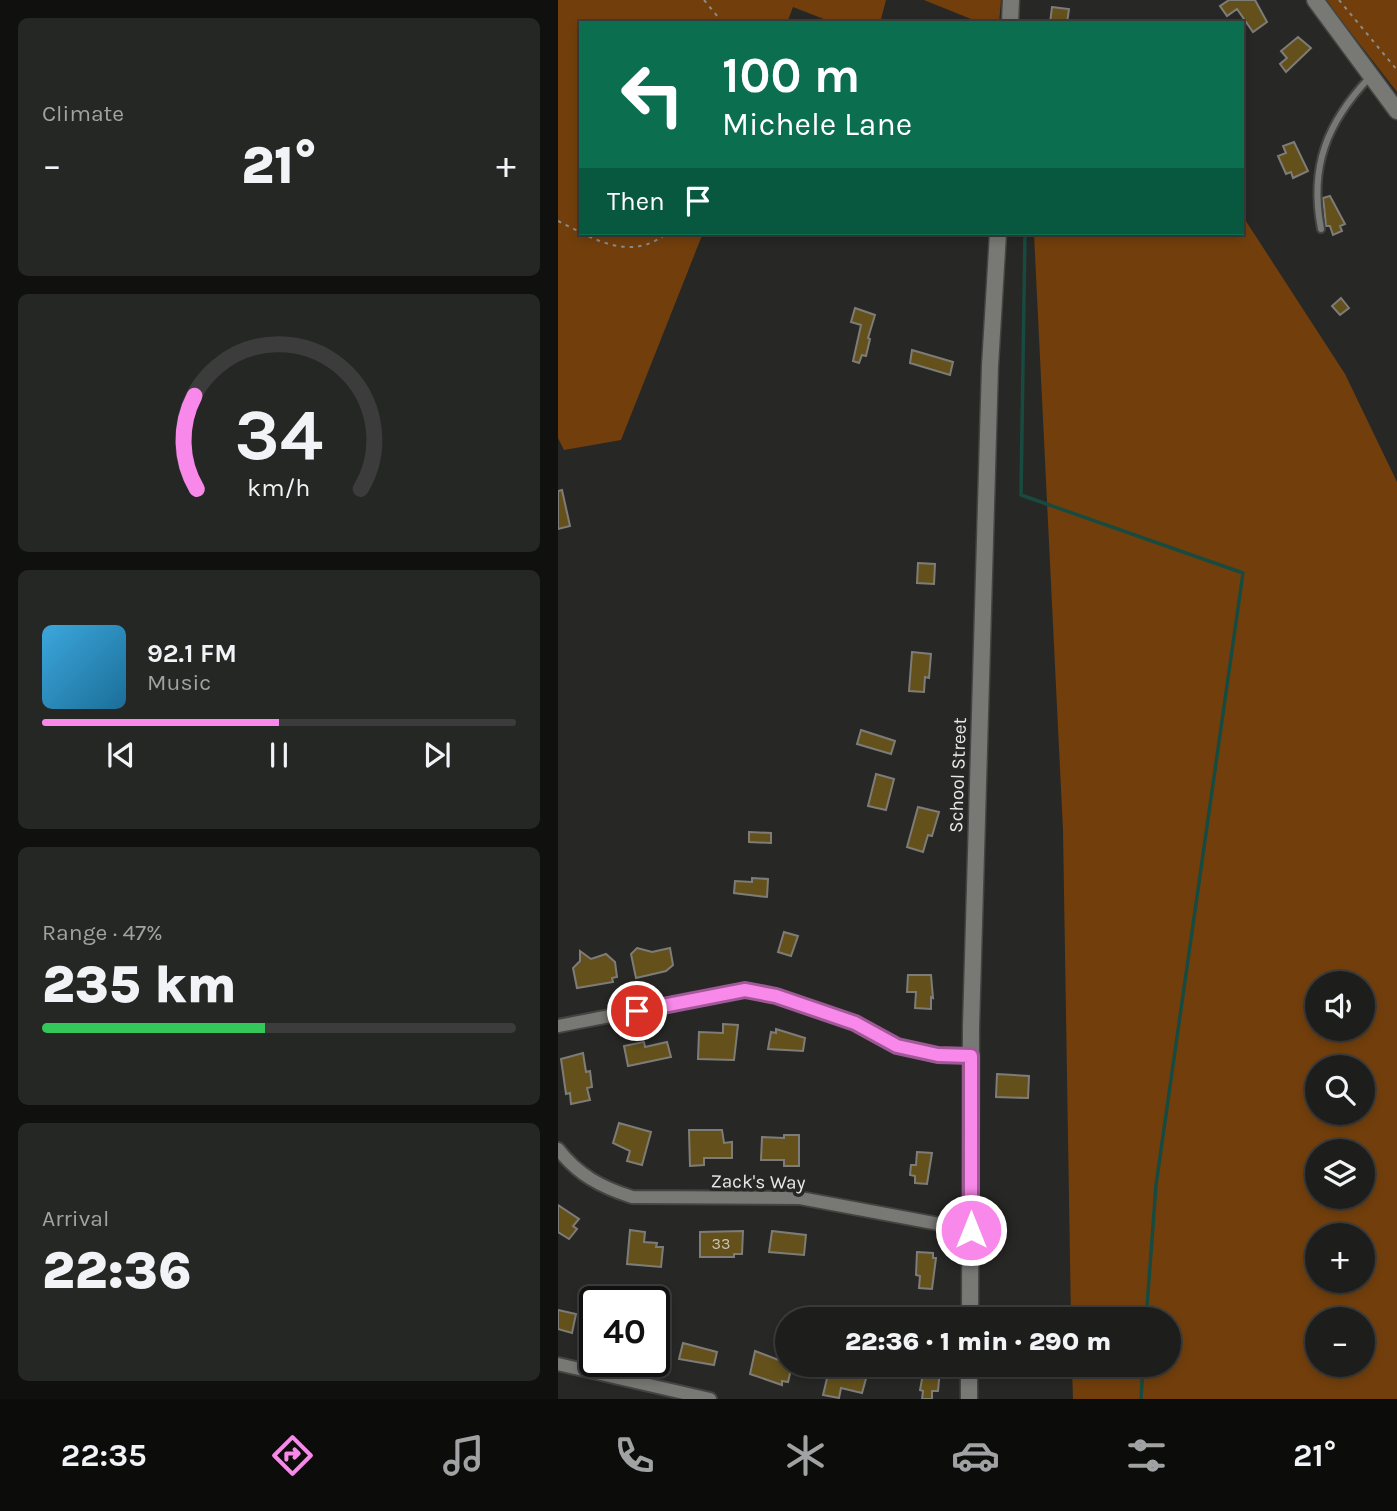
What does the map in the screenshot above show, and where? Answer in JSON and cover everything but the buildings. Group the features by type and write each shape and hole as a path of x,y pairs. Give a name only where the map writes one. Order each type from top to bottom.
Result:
{"street":[{"path":"1010,21 1011,0"},
{"path":"1315,0 1397,111"},
{"name":"School Street","path":"970,1307 971,1056 990,366 998,235"},
{"path":"558,1026 745,990 776,996 855,1023 897,1046 938,1055 971,1056"},
{"name":"Zack's Way","path":"558,1149 573,1169 606,1189 632,1197 800,1198 971,1230"},
{"path":"558,1364 710,1399"},
{"path":"969,1377 969,1399"}],"lane":[{"path":"1321,229 1315,190 1324,145 1340,114 1370,77"}],"path":[{"path":"704,0 720,21"},
{"path":"1339,0 1397,71"},
{"path":"558,221 579,232"},
{"path":"585,235 619,248 646,245 664,235"}],"shaded area":[{"path":"558,0 886,0 881,21 829,21 793,7 788,21 579,21 579,235 702,235 621,440 564,450 558,438"},
{"path":"924,0 1001,0 999,21 976,21"},
{"path":"1327,0 1397,0 1397,92 1334,11"},
{"path":"1244,218 1345,374 1397,482 1397,1399 1073,1399 1072,1377 1181,1377 1181,1307 1071,1307 1063,830 1034,235 1244,235"}],"waterway":[{"path":"1025,235 1021,495 1243,573 1156,1185 1147,1307"},
{"path":"1141,1399 1142,1377"}],"route":[{"path":"637,1011 745,990 776,996 855,1023 897,1046 938,1055 971,1056 971,1230"}]}
